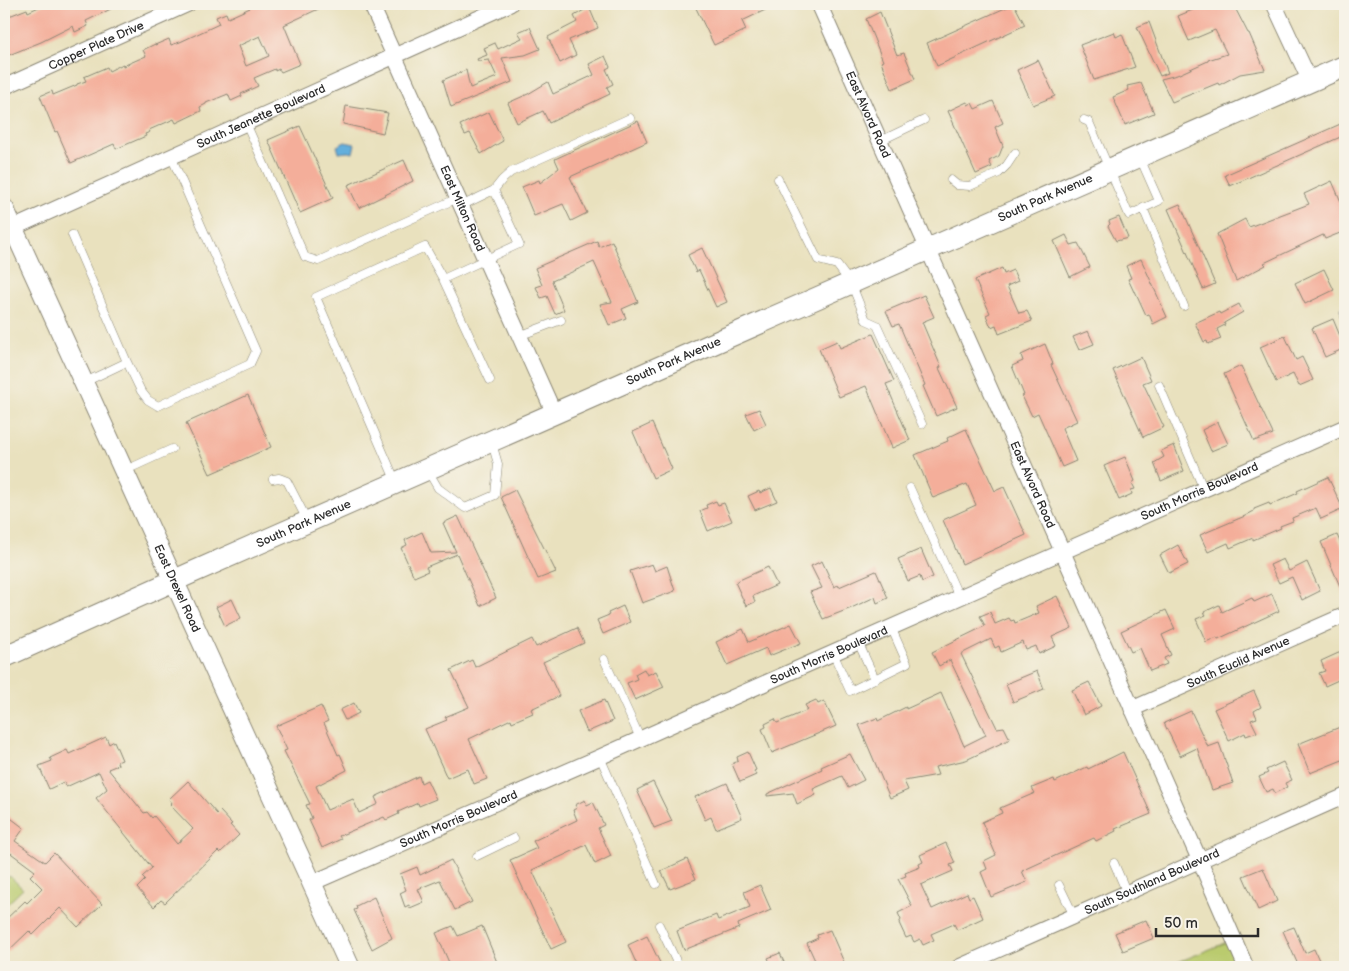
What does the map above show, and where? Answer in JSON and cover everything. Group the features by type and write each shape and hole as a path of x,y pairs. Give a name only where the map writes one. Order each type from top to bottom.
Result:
{"main road":[{"name":"South Park Avenue","path":"4,656 1345,66"}],"street":[{"name":"Copper Plate Drive","path":"4,87 188,4"},
{"name":"East Milton Road","path":"371,4 554,413"},
{"name":"South Jeanette Boulevard","path":"6,215 170,156 510,4"},
{"name":"East Alvord Road","path":"819,4 1246,967"},
{"path":"1274,4 1310,81"},
{"name":"East Drexel Road","path":"6,215 350,967"},
{"name":"South Morris Boulevard","path":"312,882 1345,428"},
{"name":"South Euclid Avenue","path":"1132,709 1345,616"},
{"name":"South Southland Boulevard","path":"959,967 1345,796"}],"lane":[{"path":"246,123 305,257 318,261 460,202 494,190 511,172 630,118"},
{"path":"880,141 924,120"},
{"path":"1084,120 1089,122 1130,215 1158,202 1140,156"},
{"path":"951,180 957,185 970,186 999,173 1015,153"},
{"path":"72,235 127,362 141,391 148,400 158,406 250,364 256,350 170,156"},
{"path":"778,179 818,260 837,265 851,283 866,320 877,324 922,424"},
{"path":"443,279 519,244 494,190"},
{"path":"1143,208 1184,306"},
{"path":"396,482 316,297 425,247 443,279 490,380"},
{"path":"519,336 561,320"},
{"path":"83,383 127,362"},
{"path":"1159,385 1204,490"},
{"path":"427,469 439,489 465,508 472,505 495,495 498,464 492,441"},
{"path":"123,471 172,449"},
{"path":"272,479 280,478 287,481 308,522"},
{"path":"910,488 959,597"},
{"path":"833,653 850,691 907,664 892,627"},
{"path":"858,642 875,679"},
{"path":"604,659 640,738"},
{"path":"600,757 656,884"},
{"path":"477,856 514,838"},
{"path":"1114,863 1127,893"},
{"path":"1059,885 1074,916"},
{"path":"659,925 679,967"}],"green space":[{"path":"4,876 11,877 23,889 4,907"},
{"path":"1226,942 1237,967 1166,967 1220,945"}],"water":[{"path":"345,142 355,144 353,153 339,153 337,146"}],"building":[{"path":"45,4 121,4 86,21 88,26 75,32 73,26 4,57 4,18 27,9 28,12"},
{"path":"248,4 329,4 284,25 300,64 281,72 279,69 275,71 275,69 254,78 258,86 231,101 228,94 206,103 200,107 201,111 176,123 174,119 149,130 150,132 145,134 146,136 116,149 114,144 71,163 57,131 55,132 40,96 52,91 53,95 86,81 84,77 107,67 109,71 146,56 143,50 155,44 169,39 171,45 180,42 219,24 216,17 226,13 228,18 250,8","holes":["260,36 269,56 246,66 238,46"]},
{"path":"694,4 778,4 742,21 746,30 714,45"},
{"path":"1014,4 1025,25 937,66 927,43"},
{"path":"1201,4 1233,4 1249,33 1265,70 1240,74 1219,85 1218,83 1172,102 1161,79 1177,75 1208,60 1227,54 1215,30 1189,41 1178,16 1202,6"},
{"path":"589,7 598,28 569,40 576,55 560,63 548,37 577,22 574,16"},
{"path":"880,12 897,55 904,53 915,79 892,89 866,19"},
{"path":"1149,22 1168,73 1160,76 1137,27"},
{"path":"530,27 540,49 525,55 502,58 512,82 451,107 443,80 466,70 470,88 497,77 489,60 478,61 477,59 487,55 484,48 495,43 498,49 522,38 518,32"},
{"path":"1114,32 1116,37 1122,34 1135,67 1094,80 1080,45"},
{"path":"605,56 610,67 606,69 613,84 607,87 610,94 549,123 543,111 517,123 508,103 548,82 553,94 594,75 589,64"},
{"path":"1038,60 1055,96 1033,105 1017,70"},
{"path":"1141,83 1154,113 1125,125 1113,97 1129,90 1127,86"},
{"path":"993,101 1003,123 995,127 1003,146 999,156 989,161 992,167 976,174 948,111 967,102 968,105 972,103 975,109"},
{"path":"346,106 388,113 383,133 343,124"},
{"path":"489,112 503,141 481,154 470,133 465,135 460,125"},
{"path":"638,121 647,142 570,177 587,213 571,221 563,204 534,216 522,187 539,180 540,183 559,168 555,159"},
{"path":"1345,122 1345,135 1230,186 1225,175"},
{"path":"300,126 333,198 300,213 268,140"},
{"path":"404,160 413,181 359,208 348,185"},
{"path":"1332,181 1345,211 1345,231 1325,239 1323,235 1264,263 1266,265 1236,281 1217,234 1245,219 1249,227 1309,204 1304,194"},
{"path":"1180,204 1215,284 1203,289 1168,209"},
{"path":"1119,217 1128,238 1116,241 1108,226 1110,224 1109,221"},
{"path":"1066,235 1071,245 1078,243 1090,267 1070,277 1054,241"},
{"path":"597,241 599,247 612,241 638,302 622,309 626,318 609,325 600,304 612,302 594,262 552,281 564,310 555,314 547,296 541,298 536,287 542,285 535,268"},
{"path":"702,248 727,302 716,307 699,270 696,272 688,255"},
{"path":"1141,259 1167,317 1153,324 1149,314 1146,315 1128,279 1131,278 1126,266"},
{"path":"1002,268 1004,274 1013,270 1018,281 1007,286 1019,313 1027,311 1032,321 999,334 996,325 991,327 986,315 990,313 975,280"},
{"path":"1324,269 1334,290 1305,304 1295,283"},
{"path":"924,295 934,317 922,322 941,367 939,368 957,407 936,416 899,324 893,326 886,311"},
{"path":"1239,304 1243,312 1217,329 1221,339 1208,344 1207,341 1204,342 1195,323 1219,312 1220,314"},
{"path":"1333,319 1345,348 1325,357 1312,328"},
{"path":"1088,331 1094,344 1079,350 1073,337"},
{"path":"873,334 894,381 886,384 910,440 892,448 866,386 839,397 819,349 837,341 840,348"},
{"path":"1285,336 1296,360 1302,357 1313,380 1299,386 1293,374 1276,382 1260,347"},
{"path":"1045,344 1053,364 1051,365 1077,421 1062,428 1076,461 1062,467 1038,413 1032,416 1022,396 1024,395 1012,366 1023,361 1021,355"},
{"path":"1141,357 1151,380 1143,383 1164,427 1143,437 1113,370"},
{"path":"1241,366 1273,434 1254,441 1224,374"},
{"path":"248,395 271,447 210,474 186,423"},
{"path":"759,409 766,424 754,430 746,414"},
{"path":"1218,422 1228,444 1211,451 1202,430"},
{"path":"652,423 672,469 653,478 633,432"},
{"path":"966,429 995,491 1004,487 1026,535 962,564 943,520 976,505 967,484 933,498 915,455 948,441 947,438"},
{"path":"1174,445 1184,471 1161,481 1154,463 1164,457 1161,451"},
{"path":"1125,457 1135,481 1132,483 1135,489 1131,490 1132,494 1119,500 1104,466"},
{"path":"1328,477 1343,509 1321,519 1316,508 1292,518 1293,521 1280,526 1281,528 1253,540 1253,538 1230,548 1228,543 1208,552 1200,535 1245,516 1254,511 1254,509 1269,503 1270,505 1298,493 1297,491"},
{"path":"771,488 777,501 755,510 748,496"},
{"path":"515,490 556,572 538,579 501,497"},
{"path":"716,501 718,505 724,503 732,521 708,531 700,511 707,508 706,505"},
{"path":"458,516 496,598 480,606 457,554 426,567 428,571 414,577 401,548 407,545 405,540 422,532 431,553 456,552 443,523"},
{"path":"1337,535 1345,553 1345,598 1321,542"},
{"path":"1178,545 1188,564 1169,573 1160,555"},
{"path":"921,549 933,577 922,582 920,576 908,581 898,559"},
{"path":"1283,559 1289,571 1307,562 1320,591 1302,600 1292,577 1279,583 1270,565"},
{"path":"822,561 834,587 838,585 839,587 876,571 888,598 877,603 875,597 823,619 810,592 822,588 811,566"},
{"path":"652,564 655,571 667,566 675,591 642,603 630,571"},
{"path":"768,567 777,585 753,596 755,602 746,606 735,582"},
{"path":"1272,594 1279,611 1218,639 1217,637 1206,642 1196,619 1206,615 1204,612 1219,605 1222,612 1252,598 1254,602"},
{"path":"1057,596 1072,628 1052,637 1056,646 1039,654 1036,646 1026,650 1023,642 1001,652 999,646 995,648 991,639 961,654 997,728 1004,727 1010,739 966,760 935,767 938,775 904,781 908,790 890,798 859,725 877,718 878,721 941,693 964,746 986,735 950,660 939,666 932,652 985,626 980,616 990,612 995,624 1009,618 1011,621 1014,620 1015,623 1039,613 1036,606"},
{"path":"232,599 241,618 225,626 216,607"},
{"path":"623,606 630,622 603,634 597,620"},
{"path":"1166,610 1175,629 1162,635 1171,655 1164,658 1167,664 1150,671 1140,648 1131,652 1121,631"},
{"path":"791,624 801,643 769,656 766,648 727,665 716,642 743,629 749,642"},
{"path":"577,628 584,643 543,662 559,696 531,709 533,713 512,722 511,719 469,739 487,779 474,784 468,769 447,778 425,729 447,720 445,717 469,707 451,670 472,660 475,667 532,639 536,647"},
{"path":"1345,650 1345,677 1325,686 1319,673 1325,671 1321,661"},
{"path":"644,669 647,675 656,671 664,687 635,700 627,683 637,679 635,674"},
{"path":"1037,671 1044,689 1013,702 1006,684"},
{"path":"1089,682 1101,706 1084,715 1072,690"},
{"path":"1254,691 1261,707 1254,711 1257,718 1251,720 1257,732 1246,736 1245,733 1229,741 1214,709"},
{"path":"604,700 613,721 587,732 578,711"},
{"path":"816,700 818,704 824,701 836,726 772,753 762,729 766,727 765,724 775,719 777,723 808,710 805,705"},
{"path":"354,703 359,713 345,720 340,710"},
{"path":"321,706 328,721 324,723 347,770 316,786 327,810 353,799 359,813 378,804 375,797 419,776 421,783 427,780 436,799 419,806 418,803 386,820 384,817 339,836 341,839 322,848 309,820 312,818 306,805 310,804 284,751 287,750 276,726"},
{"path":"1191,711 1208,747 1219,743 1233,783 1212,790 1197,748 1180,756 1164,723"},
{"path":"1345,725 1345,759 1310,773 1298,744"},
{"path":"106,737 109,744 114,741 122,760 117,762 118,765 108,769 144,813 147,812 152,818 154,816 177,844 193,829 170,805 172,803 169,799 188,781 217,814 220,811 239,835 220,853 218,851 165,903 161,900 154,907 137,888 145,880 142,877 152,868 96,798 107,789 99,772 66,787 64,782 49,789 39,766 52,761 50,758 67,750 69,754"},
{"path":"748,752 756,770 754,771 756,775 740,782 732,764 738,761 737,757"},
{"path":"1123,752 1151,814 1115,829 1116,831 1096,841 1094,838 1022,871 1027,882 991,897 981,872 987,869 984,861 996,855 982,822 1002,813 1000,808 1035,793 1032,788 1054,779 1055,782 1087,767 1088,769"},
{"path":"850,754 864,780 848,788 842,776 813,789 816,795 797,804 793,793 767,796 767,794"},
{"path":"1283,762 1292,780 1285,783 1287,787 1275,793 1273,789 1266,792 1259,777 1268,773 1266,770"},
{"path":"653,782 672,821 654,828 637,790"},
{"path":"727,783 742,818 716,829 711,817 705,820 695,797"},
{"path":"585,800 587,805 593,802 604,825 598,828 611,856 595,864 586,845 532,870 566,942 551,949 510,860 537,848 533,841 577,820 573,810 577,808 575,805"},
{"path":"4,813 24,828 15,841 45,862 54,853 102,904 78,927 60,908 33,935 29,931 4,955 4,921 42,888 30,876 35,871 8,851 4,857"},
{"path":"946,843 955,863 950,865 953,871 921,885 932,909 967,893 969,898 973,896 983,918 957,930 954,924 931,934 934,940 923,945 920,939 914,942 911,936 906,938 899,923 901,920 898,913 912,906 898,879 906,876 905,873 920,867 919,864 923,862 920,855"},
{"path":"687,859 696,879 670,889 661,871"},
{"path":"451,860 472,902 455,910 440,880 418,889 424,902 410,908 409,905 405,907 400,893 406,890 400,874 417,867 420,875"},
{"path":"1263,868 1277,901 1258,910 1243,876"},
{"path":"760,885 771,910 738,924 739,928 684,950 677,931 716,915 718,920 750,907 744,892"},
{"path":"374,897 392,938 372,949 354,910 357,909 356,906"},
{"path":"1146,920 1154,938 1123,951 1115,933"},
{"path":"453,926 458,936 482,926 499,967 451,967 436,933"},
{"path":"1294,927 1305,953 1314,949 1322,967 1299,967 1283,931"},
{"path":"830,930 846,967 818,967 807,943 818,938 817,935"},
{"path":"647,936 662,967 638,967 628,945"},
{"path":"780,953 786,967 772,967 768,958"}]}
